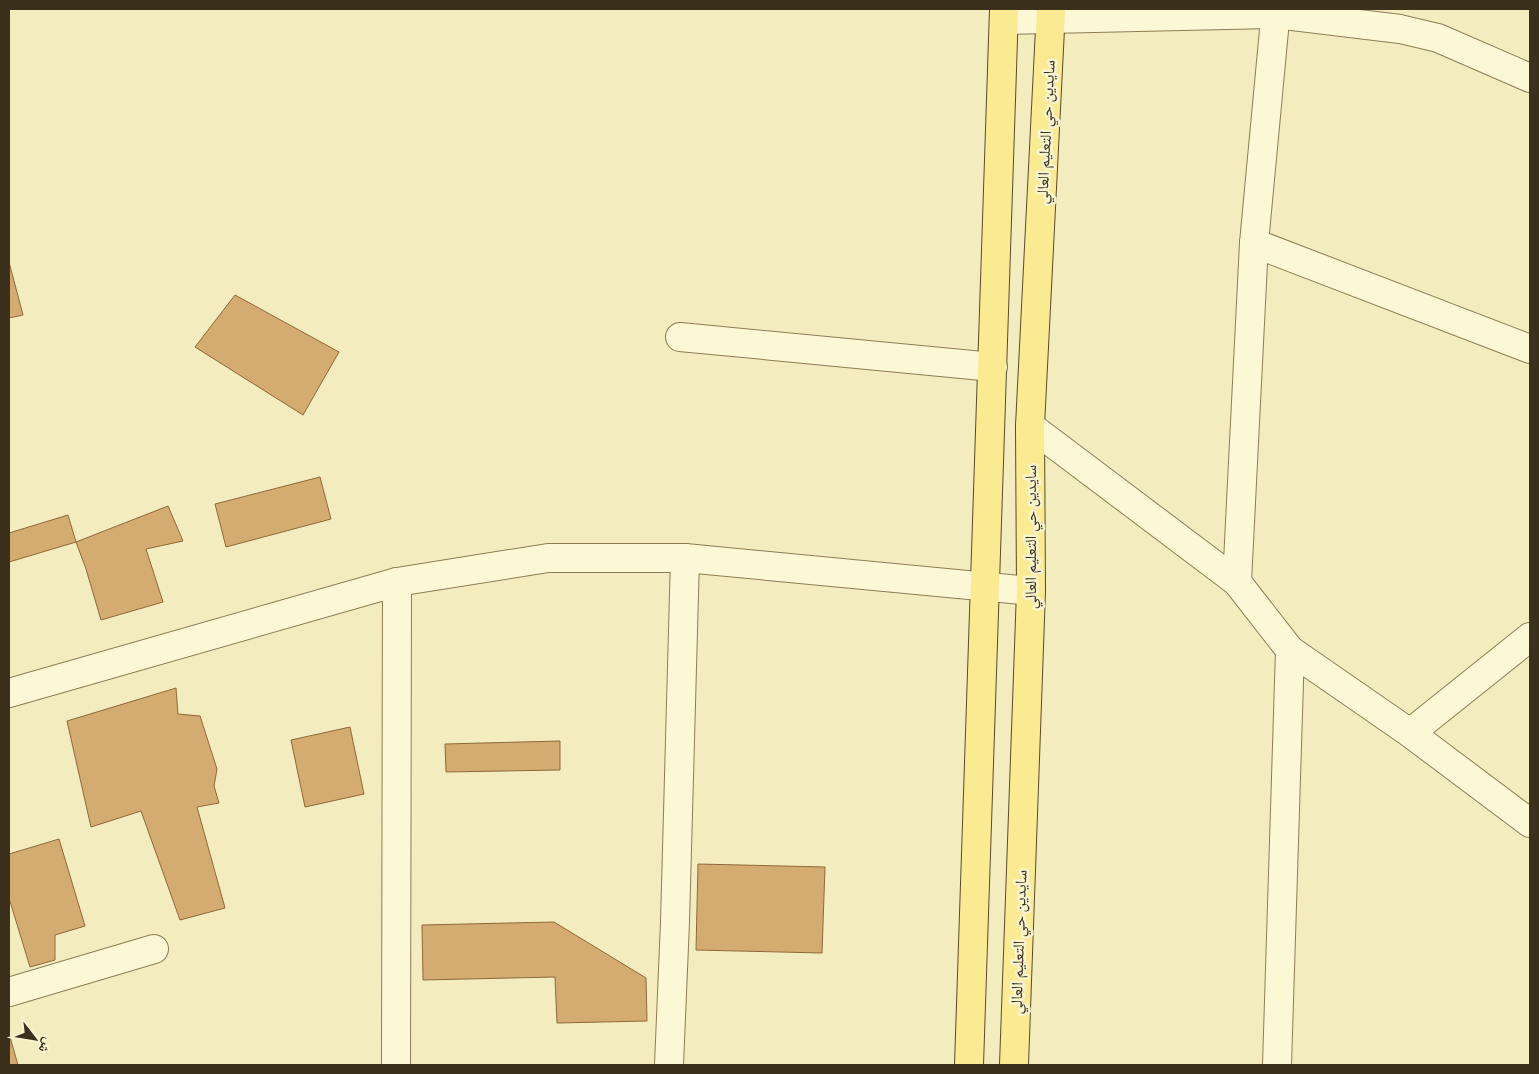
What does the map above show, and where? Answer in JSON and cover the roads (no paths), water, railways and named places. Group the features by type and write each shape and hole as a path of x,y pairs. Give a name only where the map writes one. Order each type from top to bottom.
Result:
{"main road":[{"path":"969,1065 1004,14"},
{"name":"سايدين حي التعليم العالي","path":"1014,1065 1031,590 1030,426 1051,14"}],"street":[{"path":"1237,582 1254,243 1276,11"},
{"path":"1004,14 1276,11 1400,29 1438,38 1530,78"},
{"path":"1254,243 1530,349"},
{"path":"680,337 993,367"},
{"path":"1030,426 1237,582 1290,650 1410,733 1530,823"},
{"path":"9,693 397,582 548,558 685,558 1031,590"},
{"path":"669,1065 685,558"},
{"path":"396,1065 397,582"},
{"path":"1410,733 1530,637"},
{"path":"1277,1065 1290,650"},
{"path":"9,992 154,949"}]}
